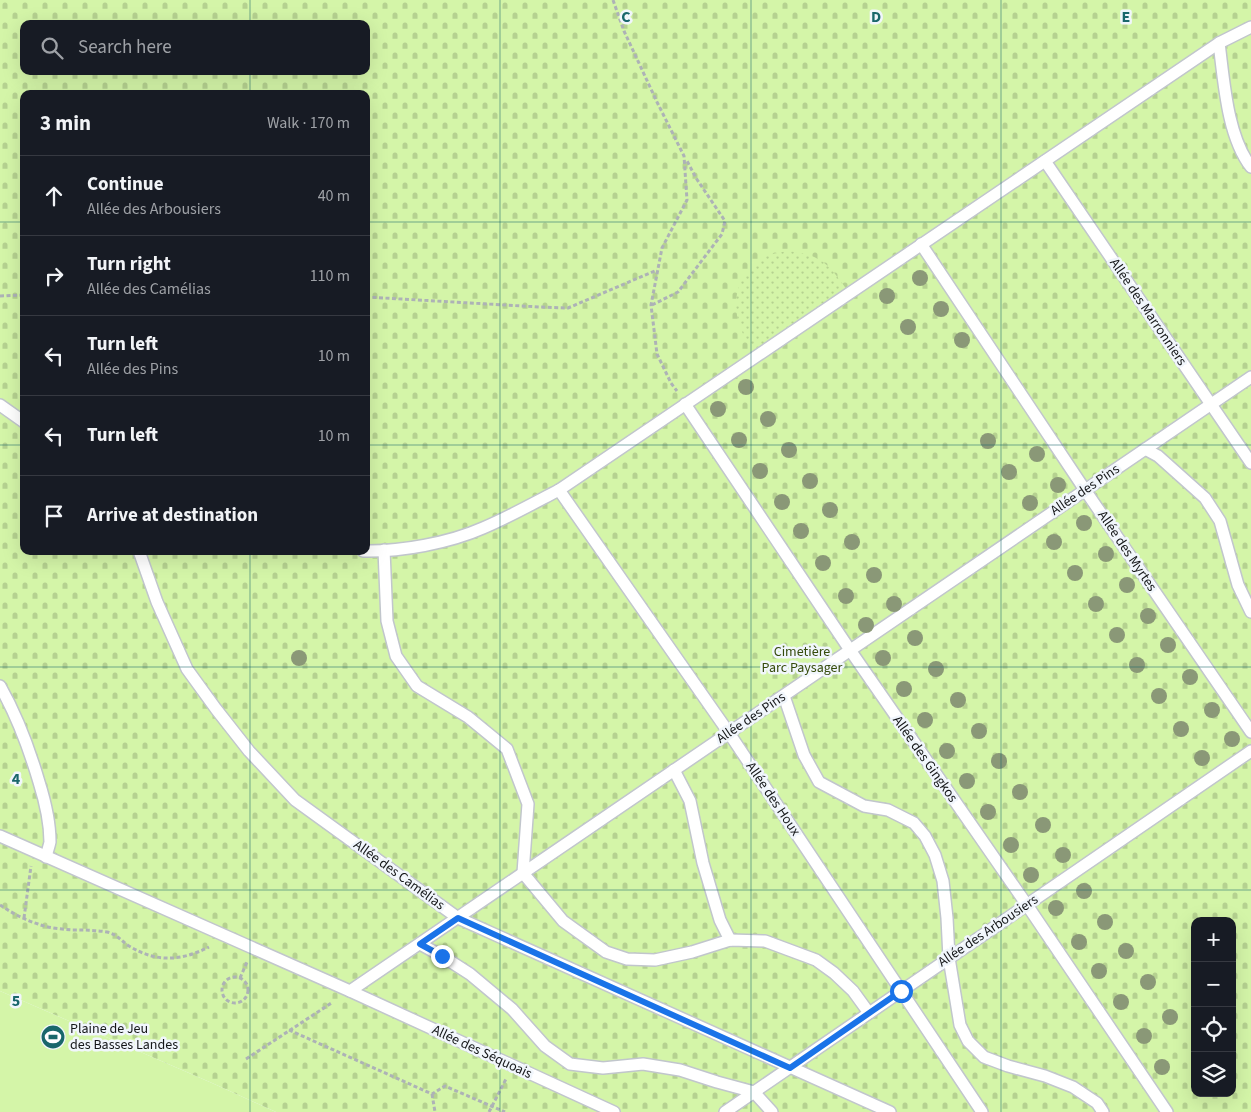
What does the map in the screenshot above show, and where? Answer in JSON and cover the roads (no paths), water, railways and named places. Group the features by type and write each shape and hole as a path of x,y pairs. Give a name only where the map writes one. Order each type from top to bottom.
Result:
{"lane":[{"path":"370,551 413,547 444,541 482,529 559,490 1219,43 1251,27"},
{"path":"1219,43 1232,124 1240,146 1251,167"},
{"name":"Allée des Marronniers","path":"1044,161 1251,463"},
{"name":"Allée des Myrtes","path":"921,244 1251,732"},
{"name":"Allée des Pins","path":"350,991 1251,377"},
{"name":"Allée des Gingkos","path":"685,404 850,650 1167,1112"},
{"path":"0,406 20,419"},
{"path":"1145,449 1158,456 1205,498 1220,521 1238,585 1251,612"},
{"name":"Allée des Houx","path":"559,490 728,733 982,1112"},
{"path":"384,550 387,621 396,656 416,686 468,717 507,749 528,804 523,873 563,921 606,952 627,958 655,960 692,952 730,940 765,942 816,960 834,973 853,992 869,1013"},
{"name":"Allée des Camélias","path":"140,555 157,602 187,669 248,751 295,800 458,918 890,1112"},
{"path":"0,686 25,738 44,798 50,844 46,857"},
{"path":"784,696 804,755 819,782 864,806 888,810 914,823 925,836 935,855 944,881 949,958 960,1025 968,1041 984,1057 1073,1087 1097,1103 1104,1112"},
{"name":"Allée des Arbousiers","path":"725,1112 1251,751"},
{"path":"674,770 690,801 703,863 720,920 730,940"},
{"name":"Allée des Séquoais","path":"0,836 350,991 614,1112"},
{"path":"420,944 470,974 512,1009 545,1046 570,1064 603,1068 643,1064 680,1070 754,1092 772,1112"}],"place":[{"name":"Plaine de Jeu des Basses Landes","path":"53,1037"}],"park label":[{"name":"Cimetière Parc Paysager","path":"802,660"}]}
